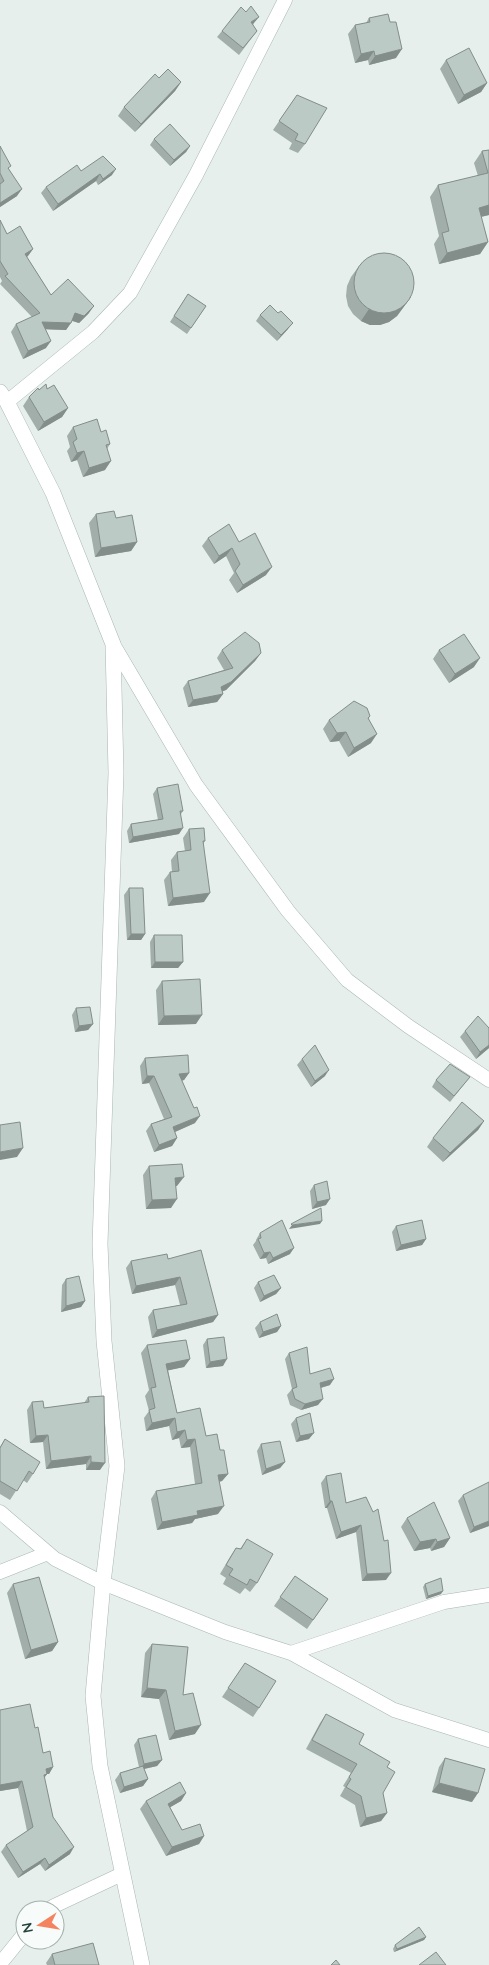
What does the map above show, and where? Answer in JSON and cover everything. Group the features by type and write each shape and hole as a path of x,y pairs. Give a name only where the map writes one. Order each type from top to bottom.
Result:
{"street":[{"path":"285,0 196,175 130,293 93,332 4,397 53,493 113,644 196,785 288,911 347,980 408,1026 489,1080"},
{"path":"113,644 116,773 100,1244 104,1341 117,1466 103,1583 93,1696 100,1766 142,1965"},
{"path":"0,1512 55,1559 103,1583 225,1632 291,1653 394,1710 489,1740"},
{"path":"0,1572 48,1553"},
{"path":"291,1653 444,1602 489,1595"},
{"path":"65,1901 122,1874"},
{"path":"0,1964 15,1945"}],"building":[{"path":"251,6 259,17 251,22 257,31 243,48 222,31 241,7 246,12"},
{"path":"388,14 390,22 396,22 402,49 375,56 374,51 361,54 355,25 370,22 369,18"},
{"path":"469,48 487,83 464,95 446,60"},
{"path":"168,69 181,82 141,124 124,107 155,74 159,78"},
{"path":"297,95 327,108 305,144 295,140 298,134 279,121"},
{"path":"170,124 190,146 174,160 154,139"},
{"path":"0,146 11,166 8,168 22,189 0,203 0,184 4,181 0,173"},
{"path":"489,150 489,205 479,208 488,242 447,253 442,233 449,231 438,185 488,173 482,151"},
{"path":"103,156 116,169 103,179 100,174 58,204 46,187 77,165 81,171"},
{"path":"0,220 7,234 20,226 33,249 25,254 51,295 68,279 94,306 84,316 75,313 71,323 42,322 51,341 28,351 16,324 40,313 5,276 8,274 0,261"},
{"path":"384,253 401,258 409,266 414,283 409,300 401,308 384,313 367,308 359,300 354,283 359,266 367,258"},
{"path":"188,294 206,306 191,328 174,316"},
{"path":"270,305 278,313 281,311 293,323 281,335 260,315"},
{"path":"46,384 47,389 54,385 68,408 44,422 29,397 38,388 39,390"},
{"path":"97,419 101,432 106,430 110,444 106,445 111,461 89,468 84,451 77,453 73,442 77,439 73,427"},
{"path":"114,511 116,518 132,515 137,542 101,548 96,514"},
{"path":"229,524 239,542 255,533 272,567 243,585 235,571 240,564 232,548 219,556 208,538"},
{"path":"245,632 259,643 261,653 231,682 221,687 223,694 193,700 188,681 233,668 222,650"},
{"path":"464,634 480,658 455,674 439,650"},
{"path":"354,701 367,708 370,716 368,718 377,734 354,748 346,732 337,733 329,720"},
{"path":"178,784 183,811 180,811 183,828 133,837 131,824 163,819 157,788"},
{"path":"204,828 205,841 203,841 210,893 173,898 170,872 179,871 177,852 191,850 189,829"},
{"path":"129,888 143,888 145,934 131,934"},
{"path":"154,935 182,935 183,962 155,962"},
{"path":"200,979 202,1015 164,1016 162,981"},
{"path":"90,1007 93,1024 79,1026 76,1008"},
{"path":"478,1016 489,1028 489,1045 480,1052 465,1031"},
{"path":"315,1045 329,1070 315,1081 302,1059"},
{"path":"188,1055 189,1073 179,1074 194,1108 197,1107 200,1116 173,1127 177,1138 159,1145 151,1124 172,1117 154,1076 147,1076 145,1058"},
{"path":"450,1064 470,1077 454,1096 436,1080"},
{"path":"462,1102 484,1121 450,1153 433,1138"},
{"path":"20,1122 23,1148 0,1152 0,1125"},
{"path":"182,1164 184,1177 175,1178 177,1199 152,1200 149,1166"},
{"path":"327,1181 330,1199 317,1202 314,1185"},
{"path":"321,1208 322,1221 291,1224"},
{"path":"282,1220 294,1248 273,1258 270,1252 264,1253 258,1239 261,1238 260,1233"},
{"path":"422,1220 426,1239 401,1245 396,1226"},
{"path":"201,1250 218,1315 157,1330 153,1310 187,1304 180,1277 136,1286 131,1261 167,1254 168,1259"},
{"path":"274,1275 281,1288 264,1296 258,1282"},
{"path":"79,1276 85,1301 66,1306 66,1279"},
{"path":"277,1314 281,1326 263,1332 260,1322"},
{"path":"224,1337 227,1359 210,1362 207,1339"},
{"path":"186,1340 190,1359 166,1364 177,1413 200,1408 206,1436 217,1434 220,1450 224,1450 228,1474 218,1475 224,1506 197,1511 198,1515 162,1522 156,1491 202,1483 195,1439 187,1440 185,1430 177,1432 175,1418 152,1423 149,1410 155,1408 151,1388 156,1387 147,1345"},
{"path":"307,1347 310,1374 330,1368 334,1379 320,1383 323,1399 305,1404 295,1399 292,1389 297,1387 289,1353"},
{"path":"104,1396 105,1463 91,1462 91,1456 51,1461 48,1435 36,1436 32,1402 43,1401 44,1408 89,1402 88,1397"},
{"path":"310,1413 314,1433 300,1436 296,1418"},
{"path":"5,1439 40,1462 33,1474 29,1471 17,1491 0,1481 0,1448"},
{"path":"280,1441 285,1462 266,1469 261,1444"},
{"path":"341,1473 346,1503 366,1497 373,1512 378,1509 384,1541 388,1540 391,1573 367,1574 361,1525 341,1532 332,1501 330,1501 326,1476"},
{"path":"489,1482 489,1521 474,1527 463,1495"},
{"path":"434,1502 450,1538 437,1542 436,1539 420,1542 407,1518"},
{"path":"247,1539 273,1554 257,1583 250,1579 247,1585 229,1575 233,1569 226,1565 236,1548 241,1549"},
{"path":"295,1576 328,1599 313,1620 280,1597"},
{"path":"39,1577 58,1642 31,1650 13,1584"},
{"path":"441,1578 443,1591 428,1596 425,1584"},
{"path":"152,1644 188,1647 183,1695 193,1693 201,1725 175,1731 166,1690 147,1688"},
{"path":"245,1663 276,1681 259,1708 228,1688"},
{"path":"30,1704 35,1728 38,1727 43,1753 50,1751 53,1767 46,1769 47,1774 44,1775 53,1817 74,1847 49,1865 45,1858 23,1872 6,1845 33,1827 22,1781 0,1785 0,1710"},
{"path":"326,1714 364,1734 359,1744 390,1762 387,1767 395,1772 383,1793 387,1813 366,1818 361,1796 346,1787 351,1779 349,1777 357,1764 312,1740"},
{"path":"156,1735 162,1760 144,1764 138,1739"},
{"path":"445,1758 485,1769 478,1793 439,1783"},
{"path":"143,1766 148,1779 124,1787 120,1773"},
{"path":"180,1782 186,1793 168,1804 182,1830 200,1824 204,1836 172,1847 146,1801"},
{"path":"419,1927 426,1937 397,1949 395,1945"},
{"path":"93,1943 99,1965 55,1965 52,1954"},
{"path":"436,1952 446,1965 419,1965"},
{"path":"336,1960 340,1965 331,1965"}]}
